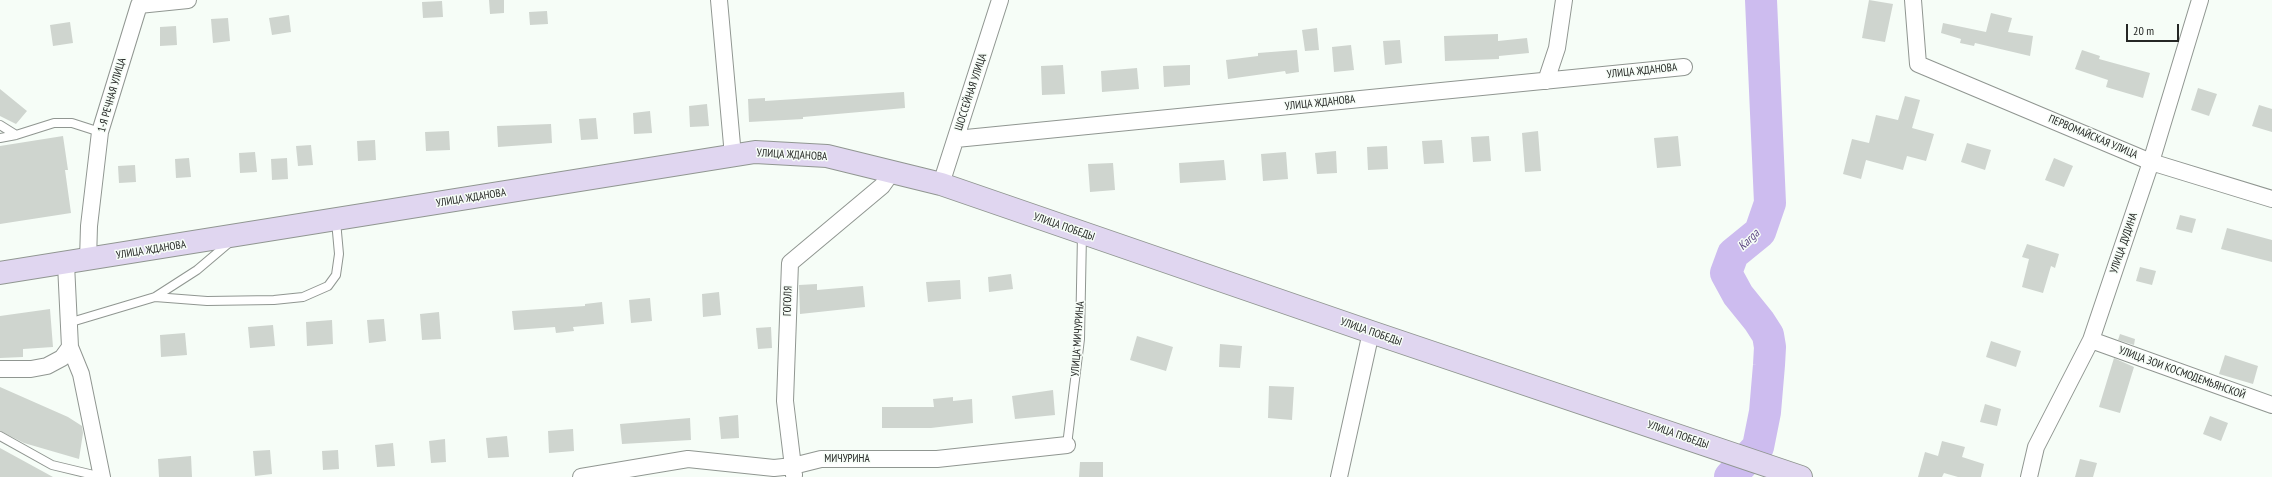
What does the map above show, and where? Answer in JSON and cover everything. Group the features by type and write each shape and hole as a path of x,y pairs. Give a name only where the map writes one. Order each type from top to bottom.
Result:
{"street":[{"name":"1-Я РЕЧНАЯ УЛИЦА","path":"88,260 89,226 100,132 138,3 188,0"},
{"path":"719,0 733,156"},
{"name":"ШОССЕЙНАЯ УЛИЦА","path":"941,184 1000,0"},
{"path":"1546,81 1557,48 1564,0"},
{"name":"ПЕРВОМАЙСКАЯ УЛИЦА","path":"1913,0 1918,64 2151,162 2272,199"},
{"name":"УЛИЦА ДУДИНА","path":"2029,477 2036,447 2091,340 2151,162 2200,0"},
{"name":"УЛИЦА ЖДАНОВА","path":"956,139 1684,67"},
{"name":"УЛИЦА ЖДАНОВА","path":"0,273 66,264 755,152 827,156 941,184"},
{"name":"ГОГОЛЯ","path":"793,472 785,401 790,263 882,186 892,172"},
{"name":"УЛИЦА ПОБЕДЫ","path":"941,184 1371,332 1801,477"},
{"path":"66,264 70,347 81,374 102,477"},
{"path":"1339,477 1371,332"},
{"name":"УЛИЦА ЗОИ КОСМОДЕМЬЯНСКОЙ","path":"2091,340 2272,405"},
{"path":"0,369 47,366 62,358 70,347"},
{"name":"МИЧУРИНА","path":"581,477 688,459 774,468 793,472 821,459 937,460 1067,445"}],"lane":[{"path":"0,138 16,135 54,123 72,123 100,132"},
{"path":"0,125 16,135"},
{"path":"155,297 207,301 274,300 303,297 328,286 336,275 339,254 336,220"},
{"name":"УЛИЦА МИЧУРИНА","path":"1067,445 1080,339 1082,233"},
{"path":"68,323 155,297 197,270 237,236"},
{"path":"0,436 52,465 102,477"}],"building":[{"path":"489,0 504,0 504,13 490,14"},
{"path":"1869,0 1893,4 1885,42 1862,38"},
{"path":"442,1 443,17 423,18 422,2"},
{"path":"547,11 548,24 530,25 529,12"},
{"path":"1991,13 2012,18 2008,32 2033,36 2030,56 1975,43 1974,46 1960,43 1961,39 1941,33 1943,23 1986,32"},
{"path":"289,15 291,32 272,35 269,18"},
{"path":"228,18 230,41 213,43 211,19"},
{"path":"70,22 73,43 53,46 50,25"},
{"path":"176,26 177,45 160,46 160,27"},
{"path":"1317,28 1319,50 1305,51 1302,30"},
{"path":"1498,34 1498,41 1527,38 1529,53 1499,56 1499,59 1445,61 1444,36"},
{"path":"1400,40 1402,63 1385,65 1383,41"},
{"path":"1351,45 1354,70 1334,72 1332,47"},
{"path":"1297,50 1299,72 1286,74 1285,71 1228,79 1226,60 1258,56 1258,53"},
{"path":"2082,50 2100,56 2099,59 2150,73 2143,98 2106,87 2108,80 2075,69"},
{"path":"1063,65 1065,94 1042,95 1041,66"},
{"path":"1190,65 1190,85 1164,87 1163,66"},
{"path":"1137,68 1139,89 1102,92 1101,71"},
{"path":"2198,88 2217,94 2209,116 2191,110"},
{"path":"0,89 27,111 16,124 0,116"},
{"path":"904,92 905,108 803,117 803,119 749,122 748,99 765,98 765,101"},
{"path":"1905,96 1920,100 1912,128 1934,134 1926,161 1907,156 1903,170 1866,160 1861,179 1843,174 1852,139 1869,143 1876,115 1898,120"},
{"path":"707,104 709,126 690,127 689,106"},
{"path":"2259,105 2272,109 2272,132 2252,126"},
{"path":"650,111 652,133 634,134 633,113"},
{"path":"596,118 598,139 581,140 579,119"},
{"path":"551,124 552,143 498,147 497,126"},
{"path":"449,131 450,150 426,151 425,132"},
{"path":"1538,131 1541,171 1525,172 1522,133"},
{"path":"63,136 68,170 65,170 71,213 0,224 0,146"},
{"path":"1489,136 1491,161 1473,162 1471,137"},
{"path":"1678,136 1681,166 1657,168 1654,138"},
{"path":"375,140 376,160 358,161 357,141"},
{"path":"1442,140 1444,163 1424,164 1422,141"},
{"path":"1967,143 1991,150 1985,170 1961,162"},
{"path":"311,145 313,165 298,166 296,146"},
{"path":"1387,146 1388,169 1368,170 1367,147"},
{"path":"1336,151 1337,173 1317,174 1315,153"},
{"path":"255,152 257,172 240,173 239,153"},
{"path":"1286,152 1288,179 1263,181 1261,154"},
{"path":"189,158 191,177 176,178 175,159"},
{"path":"287,158 288,179 272,180 271,159"},
{"path":"2054,158 2073,166 2064,187 2045,180"},
{"path":"1224,160 1226,180 1180,183 1179,163"},
{"path":"1113,163 1115,190 1090,192 1088,164"},
{"path":"135,165 136,182 119,183 118,166"},
{"path":"2180,215 2196,219 2192,233 2176,229"},
{"path":"2227,228 2272,240 2272,262 2221,249"},
{"path":"2027,244 2059,254 2055,268 2051,266 2043,293 2022,287 2029,259 2022,257"},
{"path":"2140,267 2156,271 2152,285 2136,281"},
{"path":"1011,274 1013,289 989,292 988,277"},
{"path":"960,280 961,299 928,302 926,282"},
{"path":"817,284 817,290 863,286 865,307 800,314 799,285"},
{"path":"719,292 721,315 703,317 702,294"},
{"path":"650,298 652,321 631,323 629,300"},
{"path":"602,302 604,324 573,327 574,331 556,333 555,327 514,330 512,311 585,306 585,304"},
{"path":"50,309 53,347 23,349 23,357 0,358 0,316"},
{"path":"439,312 441,339 422,340 420,314"},
{"path":"384,319 386,341 369,343 367,320"},
{"path":"332,320 333,344 307,346 306,322"},
{"path":"273,325 275,346 250,348 248,327"},
{"path":"771,327 772,348 758,349 756,328"},
{"path":"185,333 187,355 161,357 160,335"},
{"path":"2120,334 2135,339 2134,345 2118,340"},
{"path":"1137,336 1173,347 1166,371 1130,360"},
{"path":"1991,341 2021,351 2016,367 1986,357"},
{"path":"1220,344 1242,346 1240,368 1219,367"},
{"path":"2225,355 2258,366 2253,384 2219,374"},
{"path":"2114,358 2134,367 2120,413 2099,407"},
{"path":"1269,386 1294,387 1292,420 1268,418"},
{"path":"0,387 68,417 82,426 83,433 79,459 24,443 0,431"},
{"path":"1053,390 1055,415 1015,419 1012,396"},
{"path":"953,397 953,401 972,399 973,423 931,428 882,428 882,407 934,407 933,399"},
{"path":"1985,404 2001,409 1997,426 1980,422"},
{"path":"738,415 739,438 721,439 719,417"},
{"path":"2210,416 2228,423 2221,441 2203,434"},
{"path":"690,418 691,440 622,444 620,424"},
{"path":"573,429 574,451 549,453 548,431"},
{"path":"507,436 509,457 488,458 486,438"},
{"path":"445,439 446,462 431,463 429,441"},
{"path":"1942,441 1965,447 1962,457 1984,464 1981,477 1958,477 1944,473 1942,477 1918,477 1925,452 1938,456"},
{"path":"393,443 395,466 377,467 375,445"},
{"path":"0,448 53,477 0,477"},
{"path":"270,450 272,474 255,476 253,451"},
{"path":"338,450 339,469 323,470 322,451"},
{"path":"191,456 192,477 159,477 158,459"},
{"path":"2080,459 2097,463 2093,477 2075,477"},
{"path":"1080,462 1103,462 1103,477 1079,477"}],"waterway":[{"name":"Karga","path":"1730,477 1758,447 1765,412 1769,365 1770,347 1768,335 1738,295 1726,273 1733,254 1760,232 1770,203 1761,0"}]}
